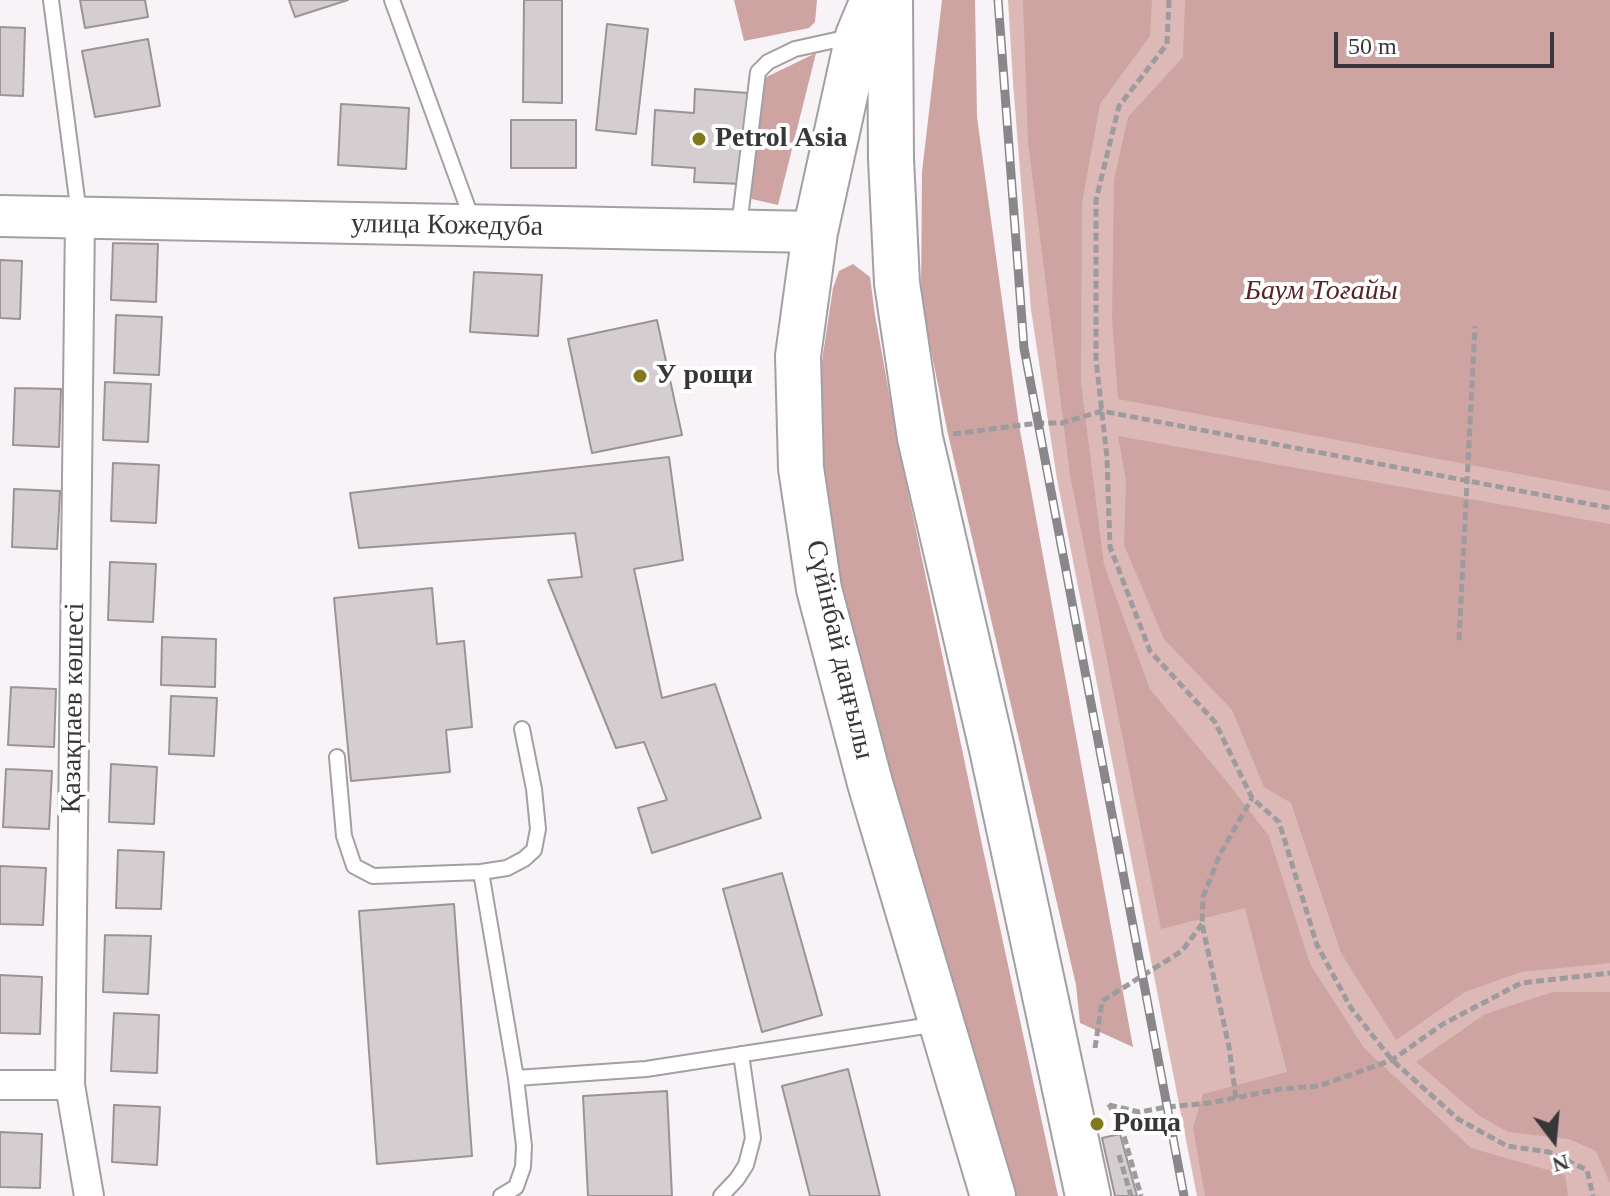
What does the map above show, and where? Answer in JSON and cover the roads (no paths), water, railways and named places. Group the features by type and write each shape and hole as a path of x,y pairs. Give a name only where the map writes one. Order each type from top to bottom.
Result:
{"main road":[{"path":"890,0 891,159 897,283 920,438 992,749 1088,1196"},
{"name":"Сүйінбай даңғылы","path":"865,18 815,232 798,356 801,468 819,589 870,783 993,1196"}],"street":[{"name":"улица Кожедуба","path":"0,216 815,232"},
{"name":"Қазақпаев көшесі","path":"80,218 70,1085 89,1196"},
{"path":"0,1085 70,1085"}],"lane":[{"path":"51,0 80,218"},
{"path":"392,0 475,226"},
{"path":"739,229 758,72 768,62 865,18"},
{"path":"337,757 344,836 354,866 373,876 481,872 507,868 534,850 538,829 536,802 522,729"},
{"path":"481,872 516,1078 524,1146 523,1167 516,1187 501,1196"},
{"path":"516,1078 646,1069 942,1023"},
{"path":"721,1196 746,1165 753,1138 741,1054"}],"railway":[{"path":"998,0 1024,348 1184,1196"}],"place":[{"name":"Petrol Asia","path":"699,139"},
{"name":"У рощи","path":"640,376"},
{"name":"Роща","path":"1097,1124"}],"park label":[{"name":"Баум Тоғайы","path":"1321,292"}]}
